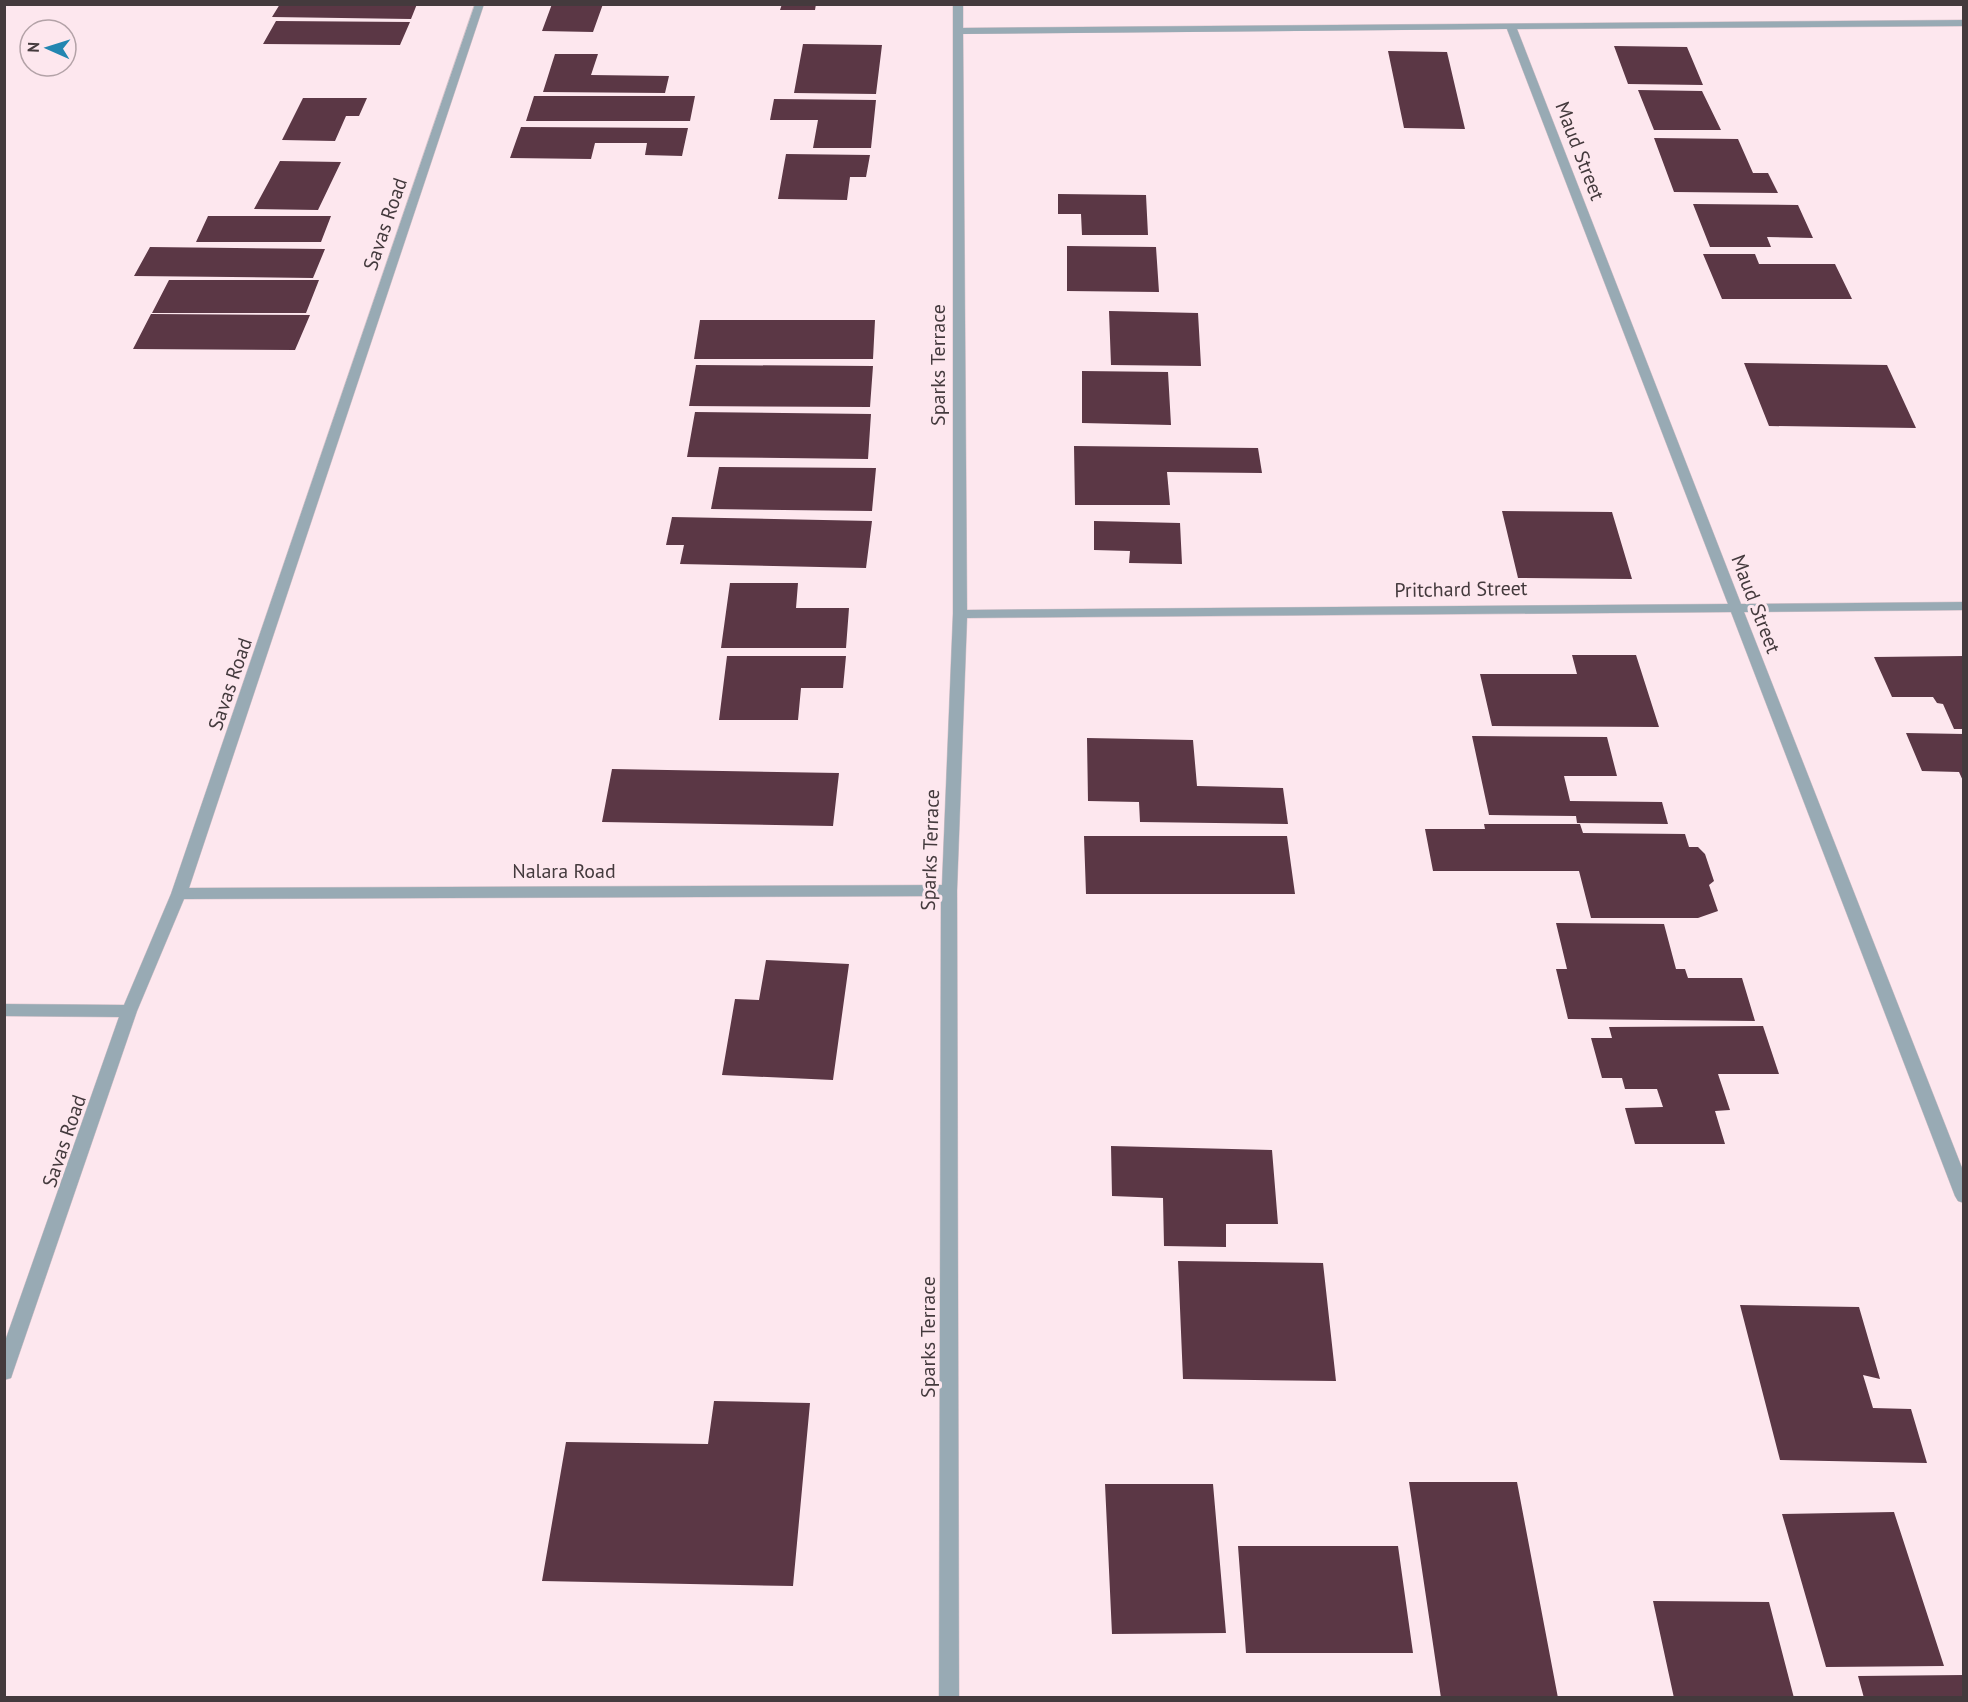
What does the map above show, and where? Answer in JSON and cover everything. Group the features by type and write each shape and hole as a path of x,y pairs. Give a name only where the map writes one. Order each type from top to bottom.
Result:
{"street":[{"name":"Savas Road","path":"4,1372 129,1011 179,894 480,4"},
{"name":"Sparks Terrace","path":"949,1698 950,890 960,614 958,4"},
{"path":"959,31 1964,23"},
{"name":"Maud Street","path":"1511,27 1964,1196"},
{"name":"Pritchard Street","path":"960,614 1736,606 1964,606"},
{"name":"Nalara Road","path":"179,894 950,890"},
{"path":"4,1010 129,1011"}],"building":[{"path":"280,4 417,4 411,19 272,17"},
{"path":"552,4 603,4 593,32 542,31"},
{"path":"782,4 816,4 815,10 780,10"},
{"path":"276,21 410,22 400,45 263,44"},
{"path":"803,44 882,45 876,94 794,93"},
{"path":"1614,46 1687,47 1703,85 1628,84"},
{"path":"1388,51 1447,52 1465,129 1404,128"},
{"path":"555,54 598,54 591,75 669,76 665,93 543,92"},
{"path":"1638,90 1702,91 1721,130 1654,130"},
{"path":"534,96 695,96 690,121 526,121"},
{"path":"303,98 367,98 359,116 346,116 335,141 282,140"},
{"path":"774,99 876,100 871,148 813,148 818,120 770,120"},
{"path":"521,127 688,128 682,156 645,155 647,143 595,143 591,159 510,158"},
{"path":"1654,138 1738,139 1753,173 1768,173 1778,193 1674,192"},
{"path":"786,154 870,155 866,177 850,177 847,200 778,199"},
{"path":"280,161 341,162 318,210 254,209"},
{"path":"1058,194 1146,195 1148,235 1082,235 1081,214 1058,214"},
{"path":"1693,204 1798,205 1813,238 1767,237 1771,247 1710,247"},
{"path":"208,216 331,216 321,242 196,242"},
{"path":"1067,246 1156,247 1159,292 1067,291"},
{"path":"150,247 325,249 313,278 134,276"},
{"path":"1703,254 1755,254 1759,264 1835,264 1852,299 1722,299"},
{"path":"169,280 319,280 306,313 152,313"},
{"path":"1109,311 1198,313 1201,366 1111,365"},
{"path":"151,314 310,315 295,350 133,349"},
{"path":"700,320 875,320 873,359 694,359"},
{"path":"1744,363 1887,365 1916,428 1769,426"},
{"path":"696,365 873,366 870,407 689,406"},
{"path":"1082,371 1168,372 1171,425 1082,423"},
{"path":"695,412 871,414 868,459 687,457"},
{"path":"1074,446 1258,448 1262,473 1167,472 1170,505 1075,505"},
{"path":"719,467 876,468 872,511 711,509"},
{"path":"1502,511 1612,512 1632,579 1518,578"},
{"path":"672,517 872,521 866,568 680,564 684,545 666,545"},
{"path":"1094,521 1180,523 1182,564 1129,563 1130,551 1094,550"},
{"path":"730,583 798,583 796,608 849,608 846,648 721,648"},
{"path":"1572,655 1636,655 1659,727 1492,726 1480,674 1577,674"},
{"path":"727,656 846,656 843,688 801,688 798,720 719,720"},
{"path":"1964,656 1964,729 1954,729 1943,704 1937,703 1933,697 1892,697 1874,657"},
{"path":"1906,733 1964,734 1964,783 1959,772 1922,771"},
{"path":"1472,736 1607,737 1617,776 1564,776 1570,801 1662,802 1668,824 1577,823 1576,816 1489,815"},
{"path":"1087,738 1193,740 1197,786 1283,788 1288,824 1140,822 1139,802 1088,801"},
{"path":"612,769 839,773 833,826 602,822"},
{"path":"1484,824 1580,824 1583,833 1685,834 1689,847 1698,847 1705,854 1714,881 1709,885 1718,911 1698,918 1591,918 1579,871 1433,871 1425,829 1485,829"},
{"path":"1084,836 1287,836 1295,894 1086,894"},
{"path":"1556,923 1664,924 1676,969 1685,969 1688,978 1742,978 1755,1021 1568,1019 1556,969 1567,969"},
{"path":"766,960 849,964 833,1080 722,1075 735,999 759,1000"},
{"path":"1763,1026 1779,1074 1718,1074 1730,1110 1715,1111 1725,1144 1635,1144 1625,1108 1663,1107 1657,1089 1625,1089 1622,1078 1602,1078 1591,1038 1612,1038 1609,1027"},
{"path":"1111,1146 1272,1150 1278,1224 1226,1224 1226,1247 1164,1246 1163,1198 1112,1196"},
{"path":"1178,1261 1323,1263 1336,1381 1183,1379"},
{"path":"1740,1305 1859,1307 1880,1379 1863,1375 1873,1408 1911,1409 1927,1463 1780,1460"},
{"path":"714,1401 810,1403 793,1586 542,1581 566,1442 708,1444"},
{"path":"1409,1482 1517,1482 1558,1698 1441,1698"},
{"path":"1105,1484 1213,1484 1226,1633 1112,1634"},
{"path":"1894,1512 1944,1666 1826,1667 1782,1514"},
{"path":"1238,1546 1398,1546 1413,1653 1246,1653"},
{"path":"1653,1601 1769,1602 1794,1698 1674,1698"},
{"path":"1964,1675 1964,1698 1864,1698 1858,1676"}]}
